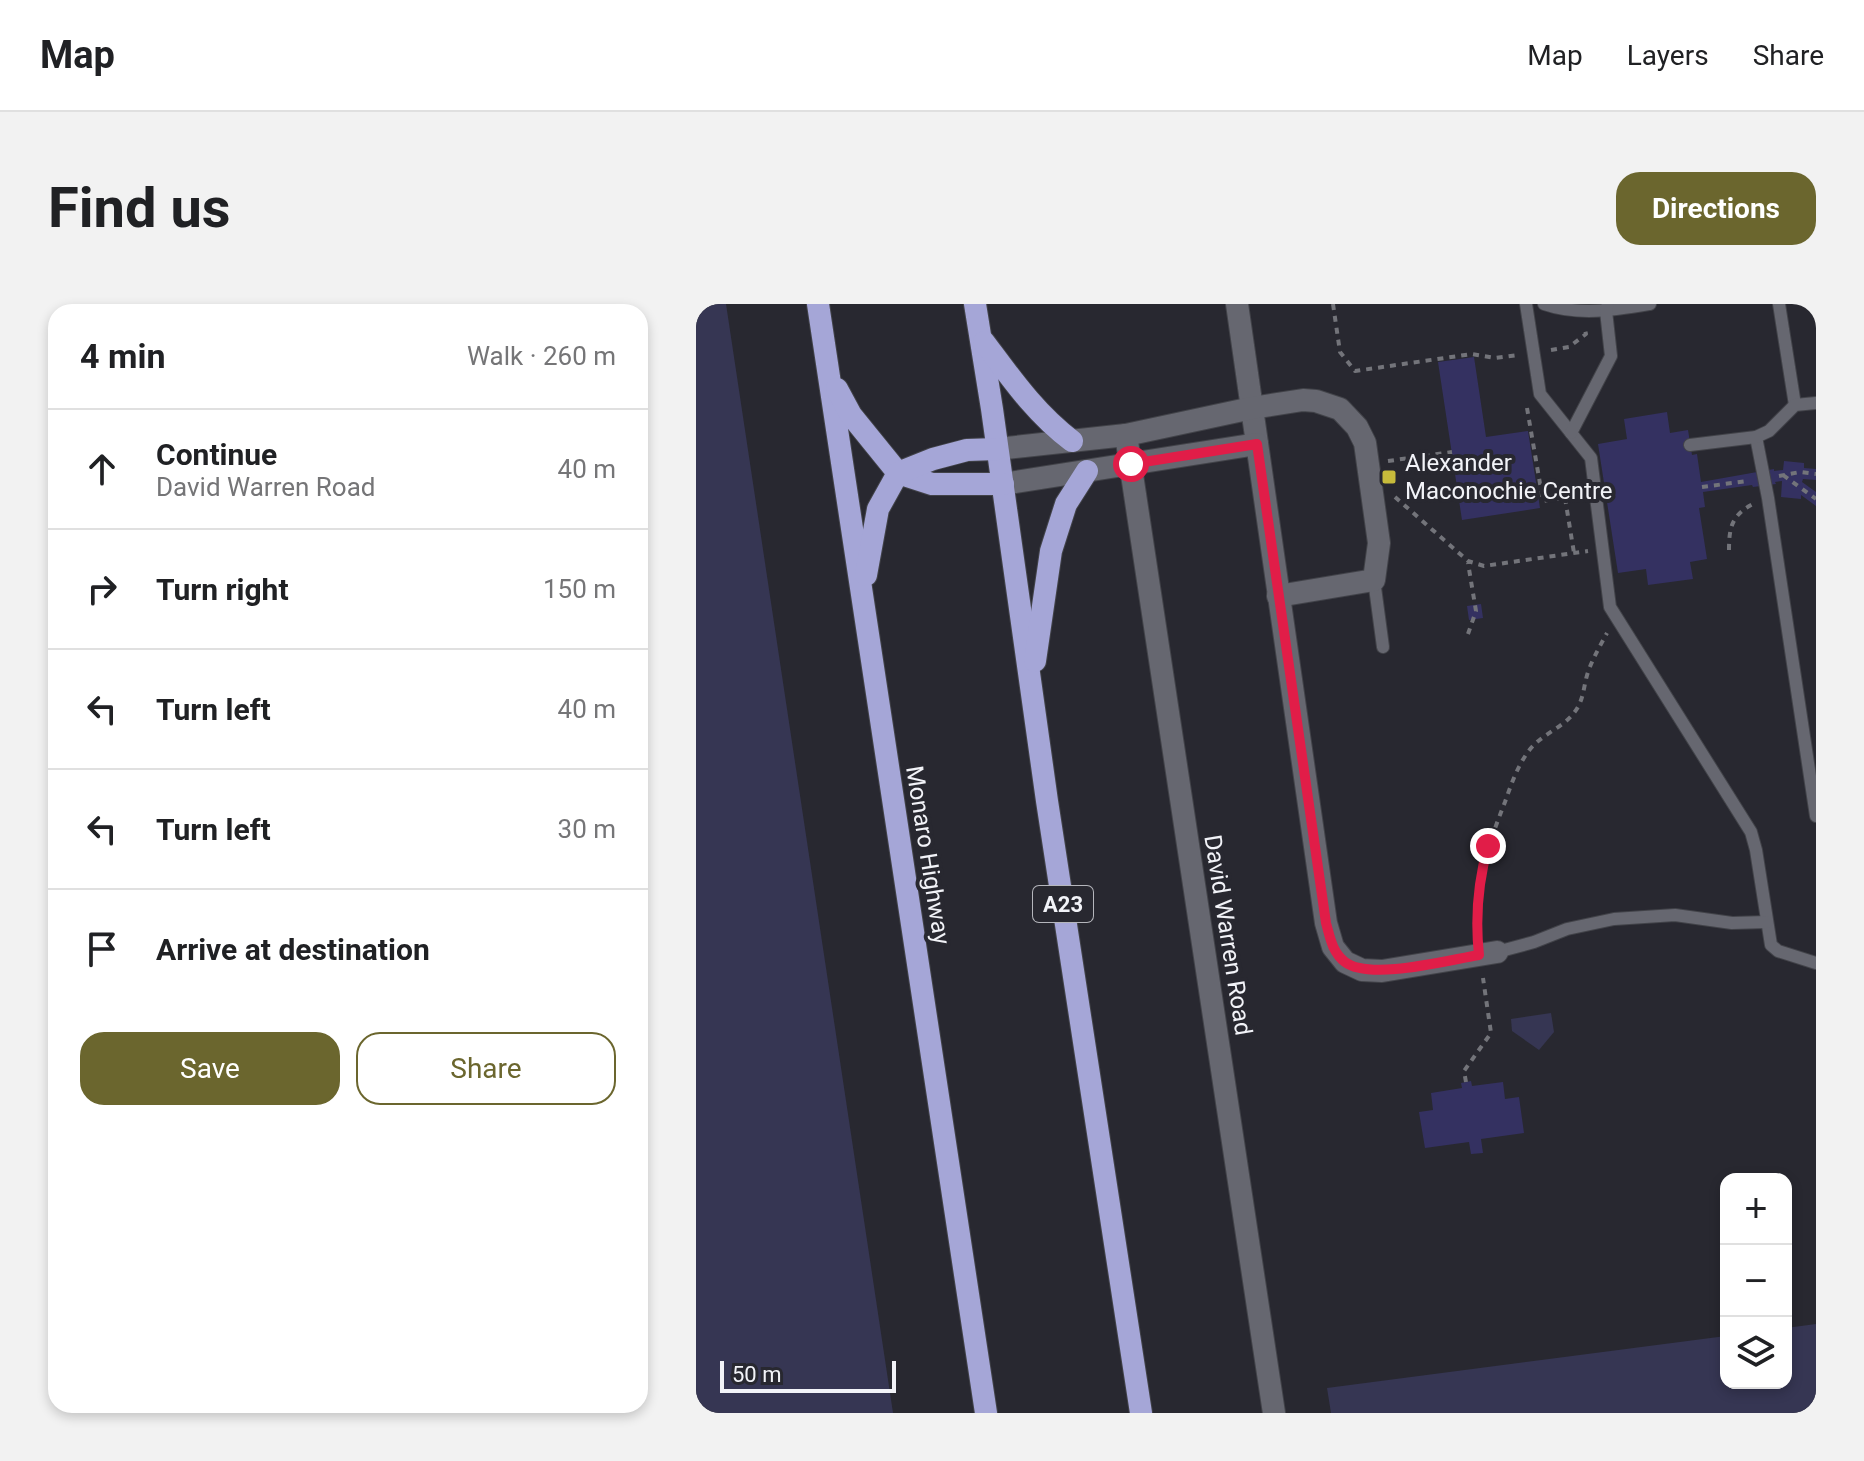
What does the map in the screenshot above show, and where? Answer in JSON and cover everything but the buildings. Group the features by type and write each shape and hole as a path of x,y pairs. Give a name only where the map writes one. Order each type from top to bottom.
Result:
{"highway":[{"name":"Monaro Highway","path":"818,304 986,1413"},
{"name":"A23","path":"975,304 1141,1413"},
{"path":"980,338 1049,424 1072,441"},
{"path":"829,375 851,415 898,473 932,484 1003,484"},
{"path":"863,596 878,509 898,473 967,450 997,449"},
{"path":"1031,690 1051,551 1066,504 1087,471"}],"street":[{"path":"1237,304 1326,923 1333,947 1345,962 1362,970 1382,971 1488,954"},
{"path":"997,449 1126,435 1303,400 1340,409 1357,427 1365,443 1379,543 1374,580 1278,596"},
{"name":"David Warren Road","path":"1126,435 1274,1413"},
{"path":"1003,484 1257,444"}],"lane":[{"path":"1526,304 1540,394 1591,458 1610,607 1751,832 1771,945 1778,951 1816,963"},
{"path":"1544,304 1582,311 1650,304"},
{"path":"1779,304 1795,405"},
{"path":"1571,433 1611,356 1607,308"},
{"path":"1690,445 1756,437 1769,431 1795,405 1816,403"},
{"path":"1756,437 1816,816"},
{"path":"1374,580 1383,647"},
{"path":"1488,954 1534,942 1567,929 1614,919 1675,915 1732,923 1767,922"}],"path":[{"path":"1333,304 1340,352 1355,371 1472,354 1495,358 1569,347 1586,334 1582,311"},
{"path":"1512,356 1519,361"},
{"path":"1527,408 1543,501 1597,494"},
{"path":"1383,462 1452,452"},
{"path":"1783,475 1816,499"},
{"path":"1373,501 1397,497 1468,561 1484,566 1603,549"},
{"path":"1565,498 1574,553"},
{"path":"1729,550 1733,521 1740,511 1768,498"},
{"path":"1468,561 1476,611 1468,634"},
{"path":"1466,1082 1464,1071 1491,1033 1488,954 1476,916 1482,867 1515,774 1528,751 1573,715 1595,655 1616,616"}],"shaded area":[{"path":"696,304 726,304 893,1413 696,1413"},
{"path":"1551,1013 1554,1032 1539,1050 1512,1031 1511,1019"},
{"path":"1816,1324 1816,1413 1331,1413 1327,1388 1720,1337 1720,1389 1792,1389 1792,1327"}],"place":[{"name":"Alexander Maconochie Centre","path":"1389,477"}],"route":[{"path":"1131,464 1257,444 1326,923 1333,947 1345,962 1362,970 1382,971 1479,955 1476,916 1488,846"}]}
